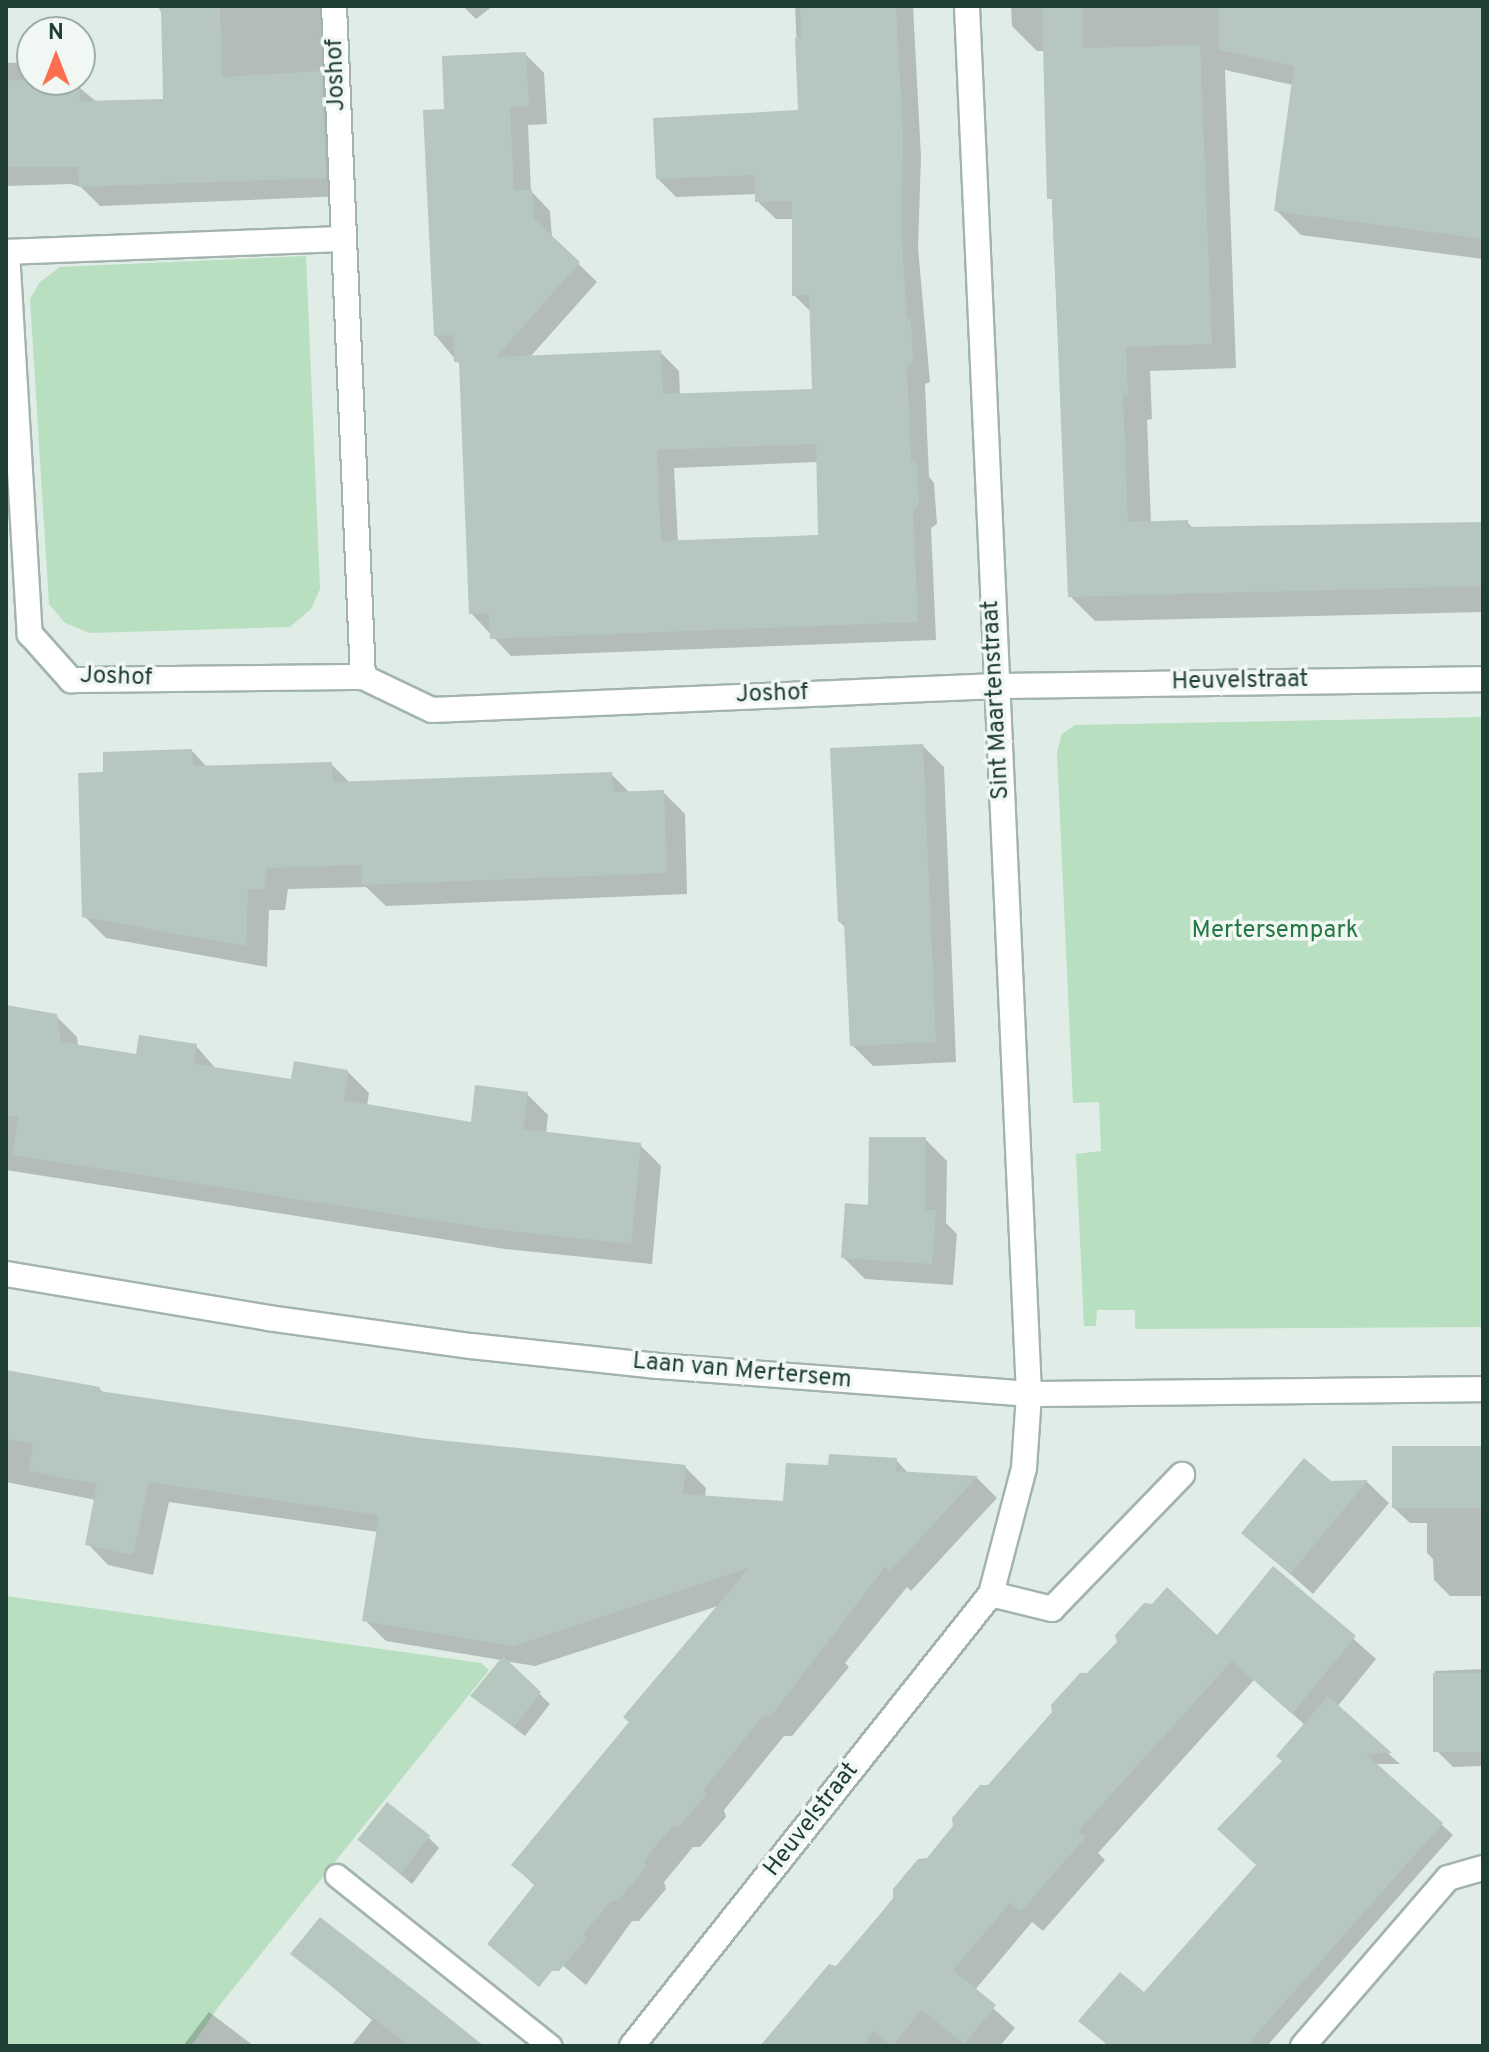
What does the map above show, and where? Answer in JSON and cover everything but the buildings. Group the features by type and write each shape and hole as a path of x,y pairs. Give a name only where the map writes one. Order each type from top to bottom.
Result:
{"street":[{"name":"Joshof","path":"334,6 363,677"},
{"name":"Sint Maartenstraat","path":"967,6 1029,1394"},
{"name":"Joshof","path":"343,239 7,252 30,634 71,680 363,677 432,710 997,686"},
{"name":"Heuvelstraat","path":"997,686 1483,679"},
{"name":"Laan van Mertersem","path":"6,1274 268,1318 471,1346 658,1366 1029,1394 1483,1389"},
{"name":"Heuvelstraat","path":"632,2046 991,1594 1024,1468 1029,1394"},
{"path":"991,1594 1052,1609 1182,1475"},
{"path":"1303,2046 1448,1878 1483,1868"}],"lane":[{"path":"337,1876 550,2046"}],"green space":[{"path":"306,256 320,589 311,609 290,627 90,633 65,623 49,604 30,299 40,282 60,267"},
{"name":"Mertersempark","path":"1483,717 1483,1327 1135,1329 1135,1310 1097,1310 1096,1326 1084,1326 1076,1154 1101,1151 1099,1102 1073,1103 1057,752 1062,734 1075,725"},
{"path":"6,1596 481,1663 489,1670 219,2006 191,2046 6,2046"}]}
